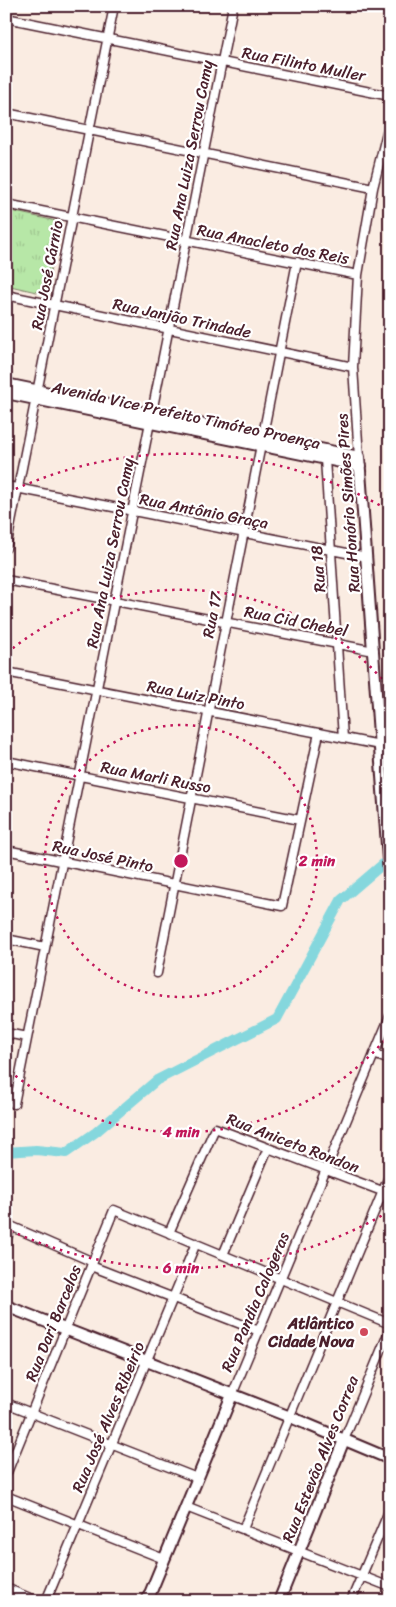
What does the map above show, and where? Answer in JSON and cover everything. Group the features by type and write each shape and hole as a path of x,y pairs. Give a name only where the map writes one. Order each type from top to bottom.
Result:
{"main road":[{"name":"Avenida Vice Prefeito Timóteo Proença","path":"6,384 37,395 360,462"},
{"name":"Avenida Vice Prefeito Timóteo Proença","path":"6,394 37,395"},
{"name":"Avenida Vice Prefeito Timóteo Proença","path":"261,441 325,459 360,462"},
{"name":"Rua Honório Simões Pires","path":"360,462 390,887"},
{"path":"6,1306 147,1360 390,1459"},
{"name":"Rua Pandia Calogeras","path":"147,1601 232,1395"},
{"name":"Rua Estevão Alves Correa","path":"279,1601 344,1440"}],"street":[{"name":"Rua José Cárnio","path":"6,548 114,6"},
{"name":"Rua Ana Luiza Serrou Camy","path":"14,1104 233,6"},
{"name":"Rua Filinto Muller","path":"6,18 390,96"},
{"path":"6,113 372,188"},
{"name":"Rua Honório Simões Pires","path":"360,462 353,367 358,275 372,188 390,120"},
{"name":"Rua Anacleto dos Reis","path":"6,204 358,275"},
{"name":"Rua 17","path":"156,973 297,262"},
{"name":"Rua Janjão Trindade","path":"6,295 353,367"},
{"name":"Rua 18","path":"325,459 343,738"},
{"name":"Rua Antônio Graça","path":"6,486 367,556"},
{"name":"Rua Cid Chebel","path":"6,580 374,651"},
{"name":"Rua Luiz Pinto","path":"6,672 380,745"},
{"path":"300,820 319,733"},
{"name":"Rua Marli Russo","path":"6,761 300,820"},
{"name":"Rua José Pinto","path":"6,850 282,906 300,820"},
{"path":"6,939 45,947"},
{"name":"Rua Pandia Calogeras","path":"232,1395 390,1016"},
{"path":"6,1033 27,1038"},
{"path":"374,1054 390,1060"},
{"name":"Rua Aniceto Rondon","path":"169,1233 215,1128 386,1192"},
{"path":"223,1255 268,1148"},
{"path":"243,1529 337,1302 386,1192 390,1174"},
{"name":"Rua Dari Barcelos","path":"6,1475 114,1210 169,1233"},
{"path":"6,1240 9,1226 92,1264 259,1331"},
{"path":"169,1233 390,1324"},
{"name":"Rua José Alves Ribeirio","path":"46,1601 196,1244"},
{"name":"Rua Estevão Alves Correa","path":"344,1440 390,1329"},
{"path":"6,1403 198,1478"},
{"path":"6,1496 164,1559"},
{"path":"186,1507 390,1587"},
{"path":"351,1601 390,1509"},
{"path":"6,1588 37,1601"}],"green space":[{"path":"6,210 61,222 45,294 6,285"}],"waterway":[{"path":"6,1152 36,1150 66,1153 96,1132 157,1080 277,1019 341,900 390,858"}],"place":[{"name":"Atlântico Cidade Nova","path":"364,1332"}]}
